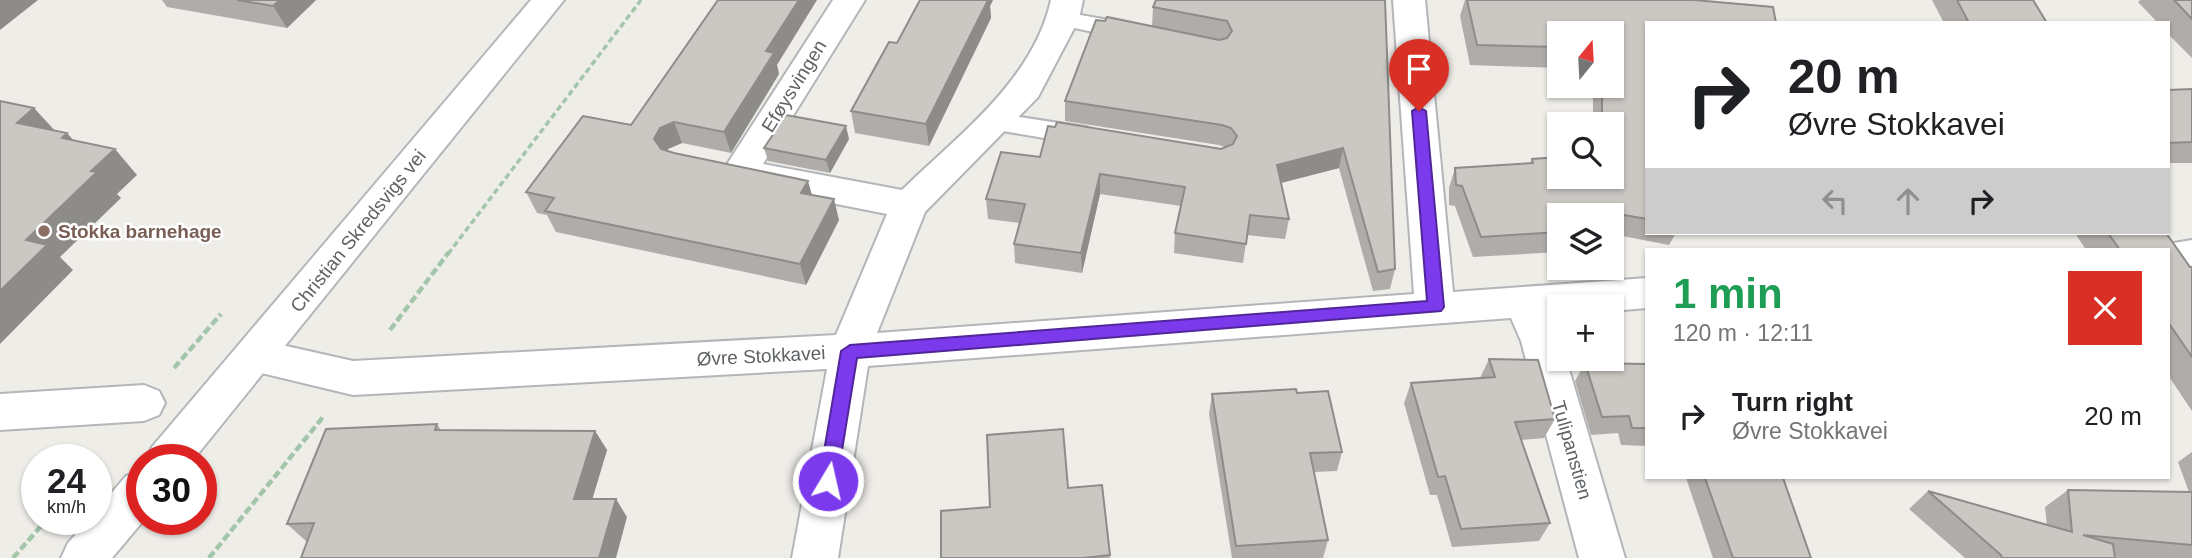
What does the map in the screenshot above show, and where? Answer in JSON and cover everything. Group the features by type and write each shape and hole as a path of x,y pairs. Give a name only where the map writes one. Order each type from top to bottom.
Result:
{"street":[{"name":"Christian Skredsvigs vei","path":"180,444 548,0"},
{"name":"Eføysvingen","path":"740,172 849,0"},
{"path":"1409,0 1436,307"},
{"path":"815,558 850,351 909,205 1026,89 1065,10"},
{"path":"706,164 909,205"},
{"path":"2170,256 2192,254"},
{"name":"Øvre Stokkavei","path":"255,356 354,378 850,351 1645,293"},
{"name":"Tulipanstien","path":"1524,303 1541,341 1602,558"},
{"path":"0,412 144,403"},
{"path":"84,558 126,508"}],"lane":[{"path":"1065,10 1159,37"},
{"path":"994,122 1113,141"}],"path":[{"path":"385,337 641,0"},
{"path":"209,558 330,407"},
{"path":"13,558 33,535"}],"building":[{"path":"237,0 280,0 273,6"},
{"path":"718,0 799,0 766,51 774,53 724,132 674,122 660,128 654,139 661,149 674,153 808,181 801,193 834,199 800,264 545,211 554,198 526,192 583,116 631,125"},
{"path":"920,0 988,0 926,124 851,111 889,42 897,43"},
{"path":"1156,0 1385,0 1395,269 1378,272 1343,148 1277,165 1289,219 1250,215 1246,244 1175,233 1185,187 1100,174 1081,253 1014,244 1025,204 986,199 1001,152 1040,157 1048,126 1055,127 1057,122 1221,149 1233,144 1237,136 1231,128 1222,125 1065,101 1096,20 1105,21 1107,17 1219,40 1227,38 1232,31 1227,21 1153,7"},
{"path":"1467,0 1694,0 1773,7 1776,21 1645,21 1645,219 1624,215 1624,203 1547,203 1547,233 1481,237 1462,186 1456,185 1455,168 1533,163 1532,159 1547,158 1547,189 1624,189 1624,112 1602,112 1602,98 1624,98 1624,21 1547,21 1547,47 1477,45"},
{"path":"1957,0 2033,0 2046,21 1968,21"},
{"path":"2174,0 2192,0 2192,19"},
{"path":"2192,89 2192,142 2170,143 2170,90"},
{"path":"0,101 34,108 17,123 67,133 62,138 115,149 91,171 97,172 26,240 47,245 0,291"},
{"path":"786,115 846,126 826,160 764,148"},
{"path":"2109,235 2167,235 2192,267 2192,357 2170,325 2170,248 2119,248"},
{"path":"1489,359 1538,360 1555,419 1515,422 1550,523 1461,529 1445,476 1438,477 1411,383 1495,377"},
{"path":"1624,364 1645,364 1645,428 1632,428 1629,416 1602,417 1588,371 1624,371"},
{"path":"1296,389 1297,393 1328,391 1342,452 1310,453 1328,540 1236,546 1212,394"},
{"path":"437,424 435,430 595,431 574,499 616,499 599,558 301,558 314,523 287,524 326,429"},
{"path":"1063,429 1068,488 1102,485 1110,555 1083,558 941,558 941,511 990,507 987,435"},
{"path":"1705,479 1783,479 1811,558 1733,558"},
{"path":"2068,490 2192,492 2192,545 2083,535 2113,544 2115,558 2002,558 1928,491 2072,532"}],"place":[{"name":"Stokka barnehage","path":"44,231"}],"route":[{"path":"828,481 850,351 1436,307 1419,111"}]}
